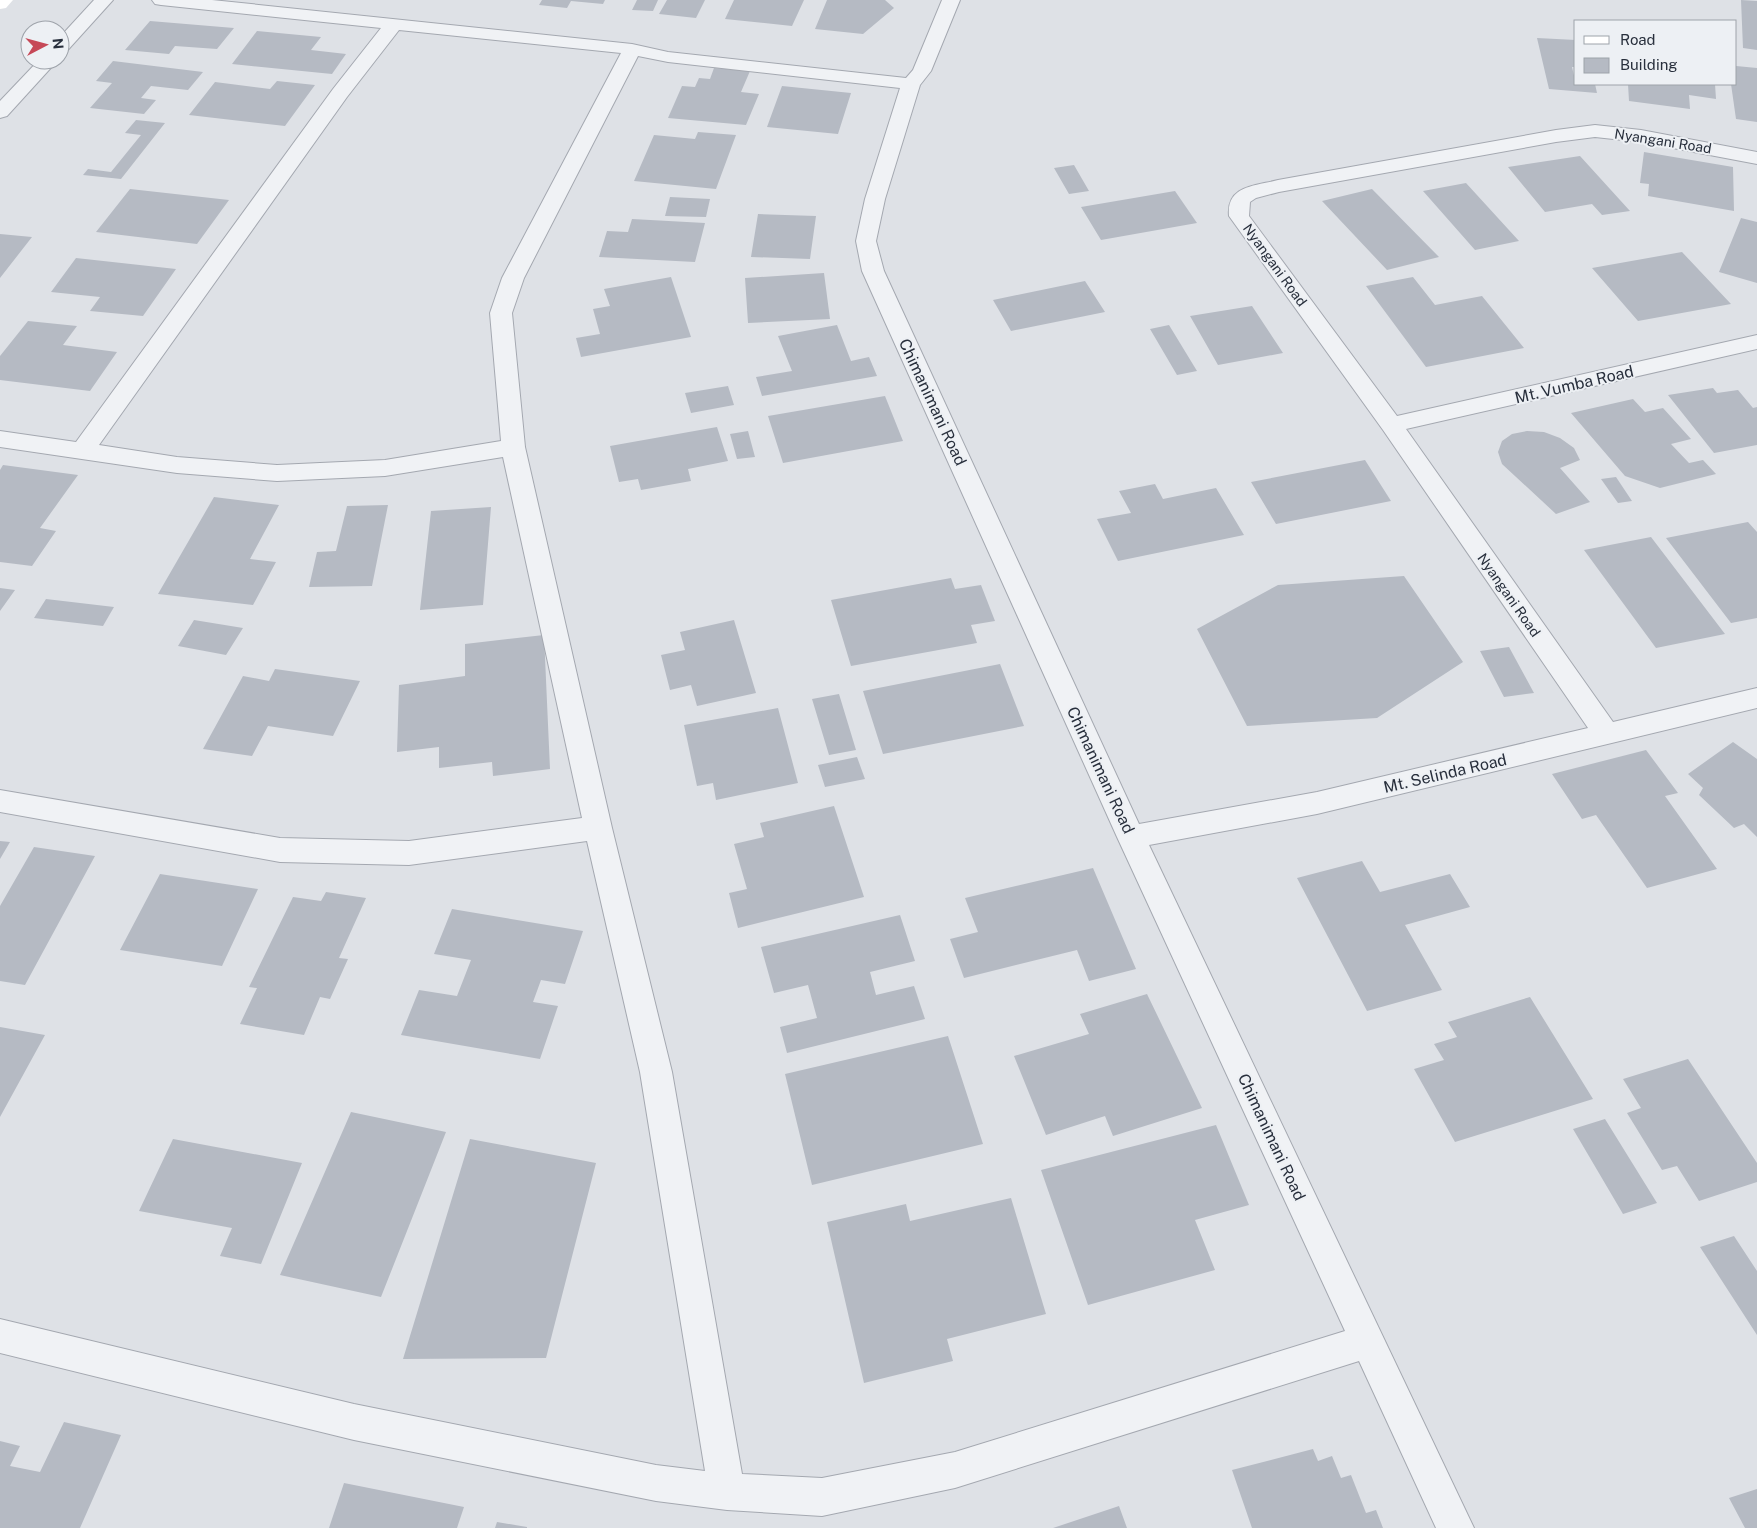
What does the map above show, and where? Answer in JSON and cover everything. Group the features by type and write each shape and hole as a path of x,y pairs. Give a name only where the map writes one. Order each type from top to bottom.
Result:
{"street":[{"path":"0,4 4,0"},
{"path":"70,37 104,0"},
{"path":"162,0 632,49 668,57 910,84"},
{"name":"Chimanimani Road","path":"951,0 922,71 910,84 875,199 866,241 873,271 1131,837 1455,1528"},
{"path":"83,450 340,93 394,24"},
{"path":"632,49 513,278 501,313 513,447 598,828 656,1072 726,1492"},
{"path":"0,112 40,70"},
{"name":"Nyangani Road","path":"1607,734 1391,425 1239,216 1238,200 1244,195 1288,185 1556,136 1595,131 1641,136 1757,158"},
{"name":"Mt. Vumba Road","path":"1391,425 1757,342"},
{"path":"0,439 177,465 277,473 386,468 513,447"},
{"name":"Mt. Selinda Road","path":"1131,837 1317,803 1757,698"},
{"path":"0,801 280,850 409,853 598,828"},
{"path":"0,1336 354,1422 656,1483 726,1492 822,1496 955,1470 1368,1341"}],"building":[{"path":"542,0 605,0 603,4 571,1 567,8 539,5"},
{"path":"637,0 658,0 653,11 632,10"},
{"path":"667,0 705,0 696,18 659,14"},
{"path":"734,0 804,0 792,26 725,19"},
{"path":"827,0 885,0 894,8 863,34 815,29"},
{"path":"1741,0 1757,1 1757,50 1743,48"},
{"path":"150,21 234,28 217,49 175,46 169,54 125,50"},
{"path":"257,31 321,37 311,50 346,54 332,74 232,64"},
{"path":"1537,38 1574,40 1574,67 1572,67 1574,85 1595,85 1597,93 1549,89"},
{"path":"113,61 203,72 188,90 151,86 141,98 156,100 144,114 90,108 112,83 96,81"},
{"path":"1737,66 1757,68 1757,122 1736,119 1731,85 1737,85"},
{"path":"714,68 750,71 741,92 759,94 746,125 668,118 682,86 695,87 699,78 710,79"},
{"path":"277,81 315,85 285,126 189,115 215,82 270,89"},
{"path":"1628,85 1715,85 1716,99 1689,95 1690,109 1629,101"},
{"path":"782,86 851,93 838,134 767,127"},
{"path":"136,120 165,123 121,179 83,175 88,169 111,172 141,135 125,133"},
{"path":"698,132 736,135 716,189 634,181 654,135 695,139"},
{"path":"1644,152 1733,167 1734,211 1648,196 1649,184 1640,183"},
{"path":"1580,156 1630,211 1602,215 1592,204 1545,212 1508,167"},
{"path":"1074,165 1089,191 1069,194 1054,168"},
{"path":"1466,183 1519,241 1475,250 1423,191"},
{"path":"130,189 229,200 197,244 96,232"},
{"path":"1372,189 1439,257 1387,270 1322,201"},
{"path":"1175,191 1197,223 1101,240 1081,207"},
{"path":"670,197 710,199 706,217 665,216"},
{"path":"758,214 816,216 810,259 751,257"},
{"path":"1741,218 1757,222 1757,283 1719,272"},
{"path":"632,219 705,223 695,262 599,257 607,231 628,232"},
{"path":"0,234 32,237 0,278"},
{"path":"1682,252 1731,304 1638,321 1592,268"},
{"path":"76,258 176,269 143,316 90,311 100,297 51,292"},
{"path":"824,273 830,319 748,323 745,278"},
{"path":"671,277 691,337 581,357 576,338 600,334 593,309 610,306 604,289"},
{"path":"1413,277 1435,305 1482,296 1524,348 1426,367 1366,286"},
{"path":"1085,281 1105,312 1011,331 993,300"},
{"path":"1252,306 1283,353 1218,365 1190,316"},
{"path":"28,321 77,326 63,345 117,352 90,391 0,380 0,356"},
{"path":"837,325 851,361 869,357 877,376 762,396 756,377 792,371 778,336"},
{"path":"1169,325 1197,371 1177,375 1150,329"},
{"path":"728,386 734,405 691,413 685,393"},
{"path":"1713,388 1717,393 1738,390 1753,408 1757,407 1757,445 1714,453 1668,395"},
{"path":"885,396 903,441 783,463 768,416"},
{"path":"1633,399 1645,412 1663,408 1691,439 1671,444 1689,463 1703,460 1716,474 1660,488 1625,476 1571,413"},
{"path":"717,427 728,461 688,469 691,481 641,490 638,479 619,482 610,446"},
{"path":"748,431 755,457 737,459 730,434"},
{"path":"1527,431 1544,432 1560,438 1574,448 1580,460 1560,468 1590,502 1556,514 1502,464 1498,452 1502,441 1512,434"},
{"path":"1365,460 1391,501 1276,524 1251,482"},
{"path":"3,465 78,475 40,528 56,531 32,566 0,562 0,470"},
{"path":"1616,477 1632,501 1618,503 1601,479"},
{"path":"1155,484 1163,499 1216,488 1244,535 1118,561 1097,519 1131,513 1119,491"},
{"path":"214,497 279,505 250,559 276,562 253,605 158,594"},
{"path":"388,505 372,586 309,587 317,552 336,551 347,506"},
{"path":"491,507 483,605 420,610 431,511"},
{"path":"1748,522 1757,532 1757,618 1731,623 1666,538"},
{"path":"1651,537 1725,634 1656,648 1584,550"},
{"path":"1404,576 1463,662 1377,718 1247,726 1197,629 1278,585"},
{"path":"951,578 955,589 981,585 995,621 971,625 977,643 851,666 831,600"},
{"path":"0,588 15,590 0,611"},
{"path":"46,599 114,607 103,626 34,618"},
{"path":"194,620 243,628 226,655 178,646"},
{"path":"734,620 756,693 697,706 691,685 670,690 661,655 685,650 680,632"},
{"path":"544,635 550,769 493,776 492,762 439,768 439,747 397,752 399,685 465,676 465,644"},
{"path":"1509,647 1534,693 1504,697 1480,651"},
{"path":"1000,664 1024,726 883,754 863,691"},
{"path":"275,669 360,681 333,736 268,726 252,756 203,749 243,676 269,681"},
{"path":"839,694 856,750 829,755 812,699"},
{"path":"778,708 798,783 716,800 713,783 697,786 684,725"},
{"path":"1733,742 1757,759 1757,837 1744,824 1734,828 1699,795 1703,788 1688,774"},
{"path":"1646,750 1678,793 1665,796 1717,869 1647,888 1596,815 1582,819 1552,774"},
{"path":"857,757 865,779 825,787 818,765"},
{"path":"834,806 864,897 738,928 729,893 747,889 734,844 764,837 760,823"},
{"path":"0,841 10,842 0,859"},
{"path":"34,847 95,856 25,985 0,981 0,906"},
{"path":"1362,861 1380,892 1450,874 1470,907 1405,925 1442,990 1367,1011 1297,878"},
{"path":"1093,868 1136,969 1089,981 1077,950 964,978 950,939 978,932 965,898"},
{"path":"160,874 258,889 222,966 120,950"},
{"path":"326,892 366,898 339,958 348,959 330,999 320,997 304,1035 240,1024 257,988 249,987 293,897 321,901"},
{"path":"452,909 583,931 565,984 541,980 533,1002 558,1006 540,1059 401,1035 419,990 457,996 471,960 434,954"},
{"path":"900,915 915,961 870,972 876,995 914,986 925,1019 787,1053 780,1027 817,1018 808,985 774,993 761,947"},
{"path":"1147,994 1202,1108 1113,1136 1105,1116 1046,1135 1014,1056 1089,1034 1080,1014"},
{"path":"1530,997 1593,1099 1455,1142 1414,1069 1444,1060 1434,1044 1457,1037 1448,1022"},
{"path":"0,1027 45,1035 0,1117"},
{"path":"948,1036 983,1144 812,1185 785,1074"},
{"path":"1688,1059 1757,1163 1757,1182 1699,1201 1677,1166 1662,1170 1627,1113 1641,1108 1623,1079"},
{"path":"351,1112 446,1132 381,1297 280,1275"},
{"path":"1605,1119 1657,1203 1623,1214 1573,1129"},
{"path":"1216,1125 1249,1205 1195,1220 1215,1270 1088,1305 1041,1170"},
{"path":"173,1139 302,1163 261,1264 220,1256 232,1228 139,1211"},
{"path":"470,1139 596,1163 546,1358 403,1359"},
{"path":"1011,1198 1046,1314 947,1339 953,1361 864,1383 827,1222 906,1204 910,1221"},
{"path":"1734,1236 1757,1271 1757,1335 1700,1247"},
{"path":"64,1422 121,1435 80,1528 0,1528 0,1441 20,1446 10,1466 40,1472"},
{"path":"1313,1449 1318,1461 1332,1456 1341,1478 1351,1475 1366,1513 1376,1510 1383,1528 1252,1528 1232,1470"},
{"path":"344,1483 464,1507 457,1528 329,1528"},
{"path":"1757,1489 1757,1528 1745,1528 1729,1498"},
{"path":"1119,1506 1127,1528 1053,1528"},
{"path":"497,1522 527,1527 527,1528 495,1528"}]}
